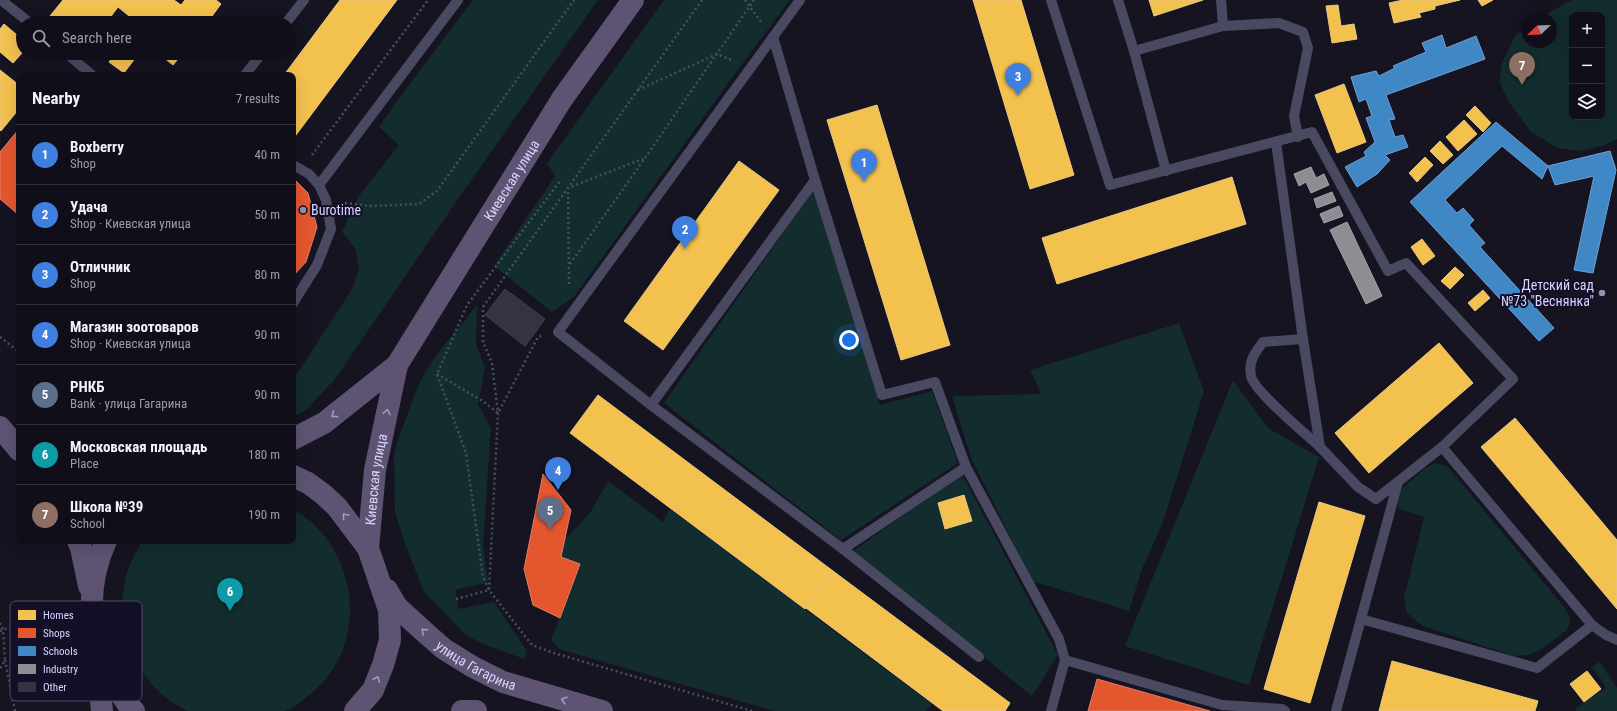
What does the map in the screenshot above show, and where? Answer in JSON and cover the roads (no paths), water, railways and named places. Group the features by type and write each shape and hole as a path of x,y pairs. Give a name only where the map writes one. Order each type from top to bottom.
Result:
{"main road":[{"name":"Киевская улица","path":"296,437 324,423 397,365 562,99 633,0"},
{"name":"Киевская улица","path":"368,548 375,470 397,365"},
{"path":"8,431 16,445"},
{"path":"296,478 323,494 337,507 368,548 389,610 390,640 383,665 373,690 355,711"},
{"path":"79,544 91,596"},
{"path":"91,601 94,575 105,544"},
{"name":"улица Гагарина","path":"379,577 397,607 444,649 473,667 503,682 602,711"},
{"path":"101,701 102,711"},
{"path":"127,701 134,711"},
{"path":"462,711 476,711"}],"lane":[{"path":"291,16 304,0"},
{"path":"319,185 458,0"},
{"path":"800,0 558,332 651,404 843,548 979,657"},
{"path":"1051,0 1110,185 1312,132 1388,271 1406,263 1514,379 1442,447 1376,499"},
{"path":"1118,0 1134,51 1166,170"},
{"path":"1221,0 1223,26"},
{"path":"3,1 21,16"},
{"path":"1134,51 1223,26 1279,23 1303,32 1308,48 1294,116 1298,136"},
{"path":"773,37 814,180 882,395 935,382 966,466 1059,639 1065,660 1051,711"},
{"path":"74,60 88,72"},
{"path":"247,72 257,60"},
{"path":"1276,142 1303,339 1320,447"},
{"path":"296,298 317,265 331,229 326,200 319,185 309,174 297,167"},
{"path":"651,404 814,180"},
{"path":"1303,339 1263,342 1252,358 1251,377 1264,396 1320,447 1358,487 1376,499 1390,512"},
{"path":"1442,447 1592,625 1606,635 1617,640"},
{"path":"843,548 966,466"},
{"path":"1336,711 1398,482"},
{"path":"1361,619 1537,668 1592,625"},
{"path":"1065,660 1222,705 1282,709 1286,711"}],"place":[{"name":"Школа №39","path":"1522,85"},
{"name":"Отличник","path":"1018,96"},
{"name":"Boxberry","path":"864,182"},
{"name":"Burotime","path":"303,210"},
{"name":"Удача","path":"685,249"},
{"name":"Детский сад №73 \"Веснянка\"","path":"1602,293"},
{"name":"Магазин зоотоваров","path":"558,490"},
{"name":"РНКБ","path":"550,530"},
{"name":"Московская площадь","path":"230,611"}]}
